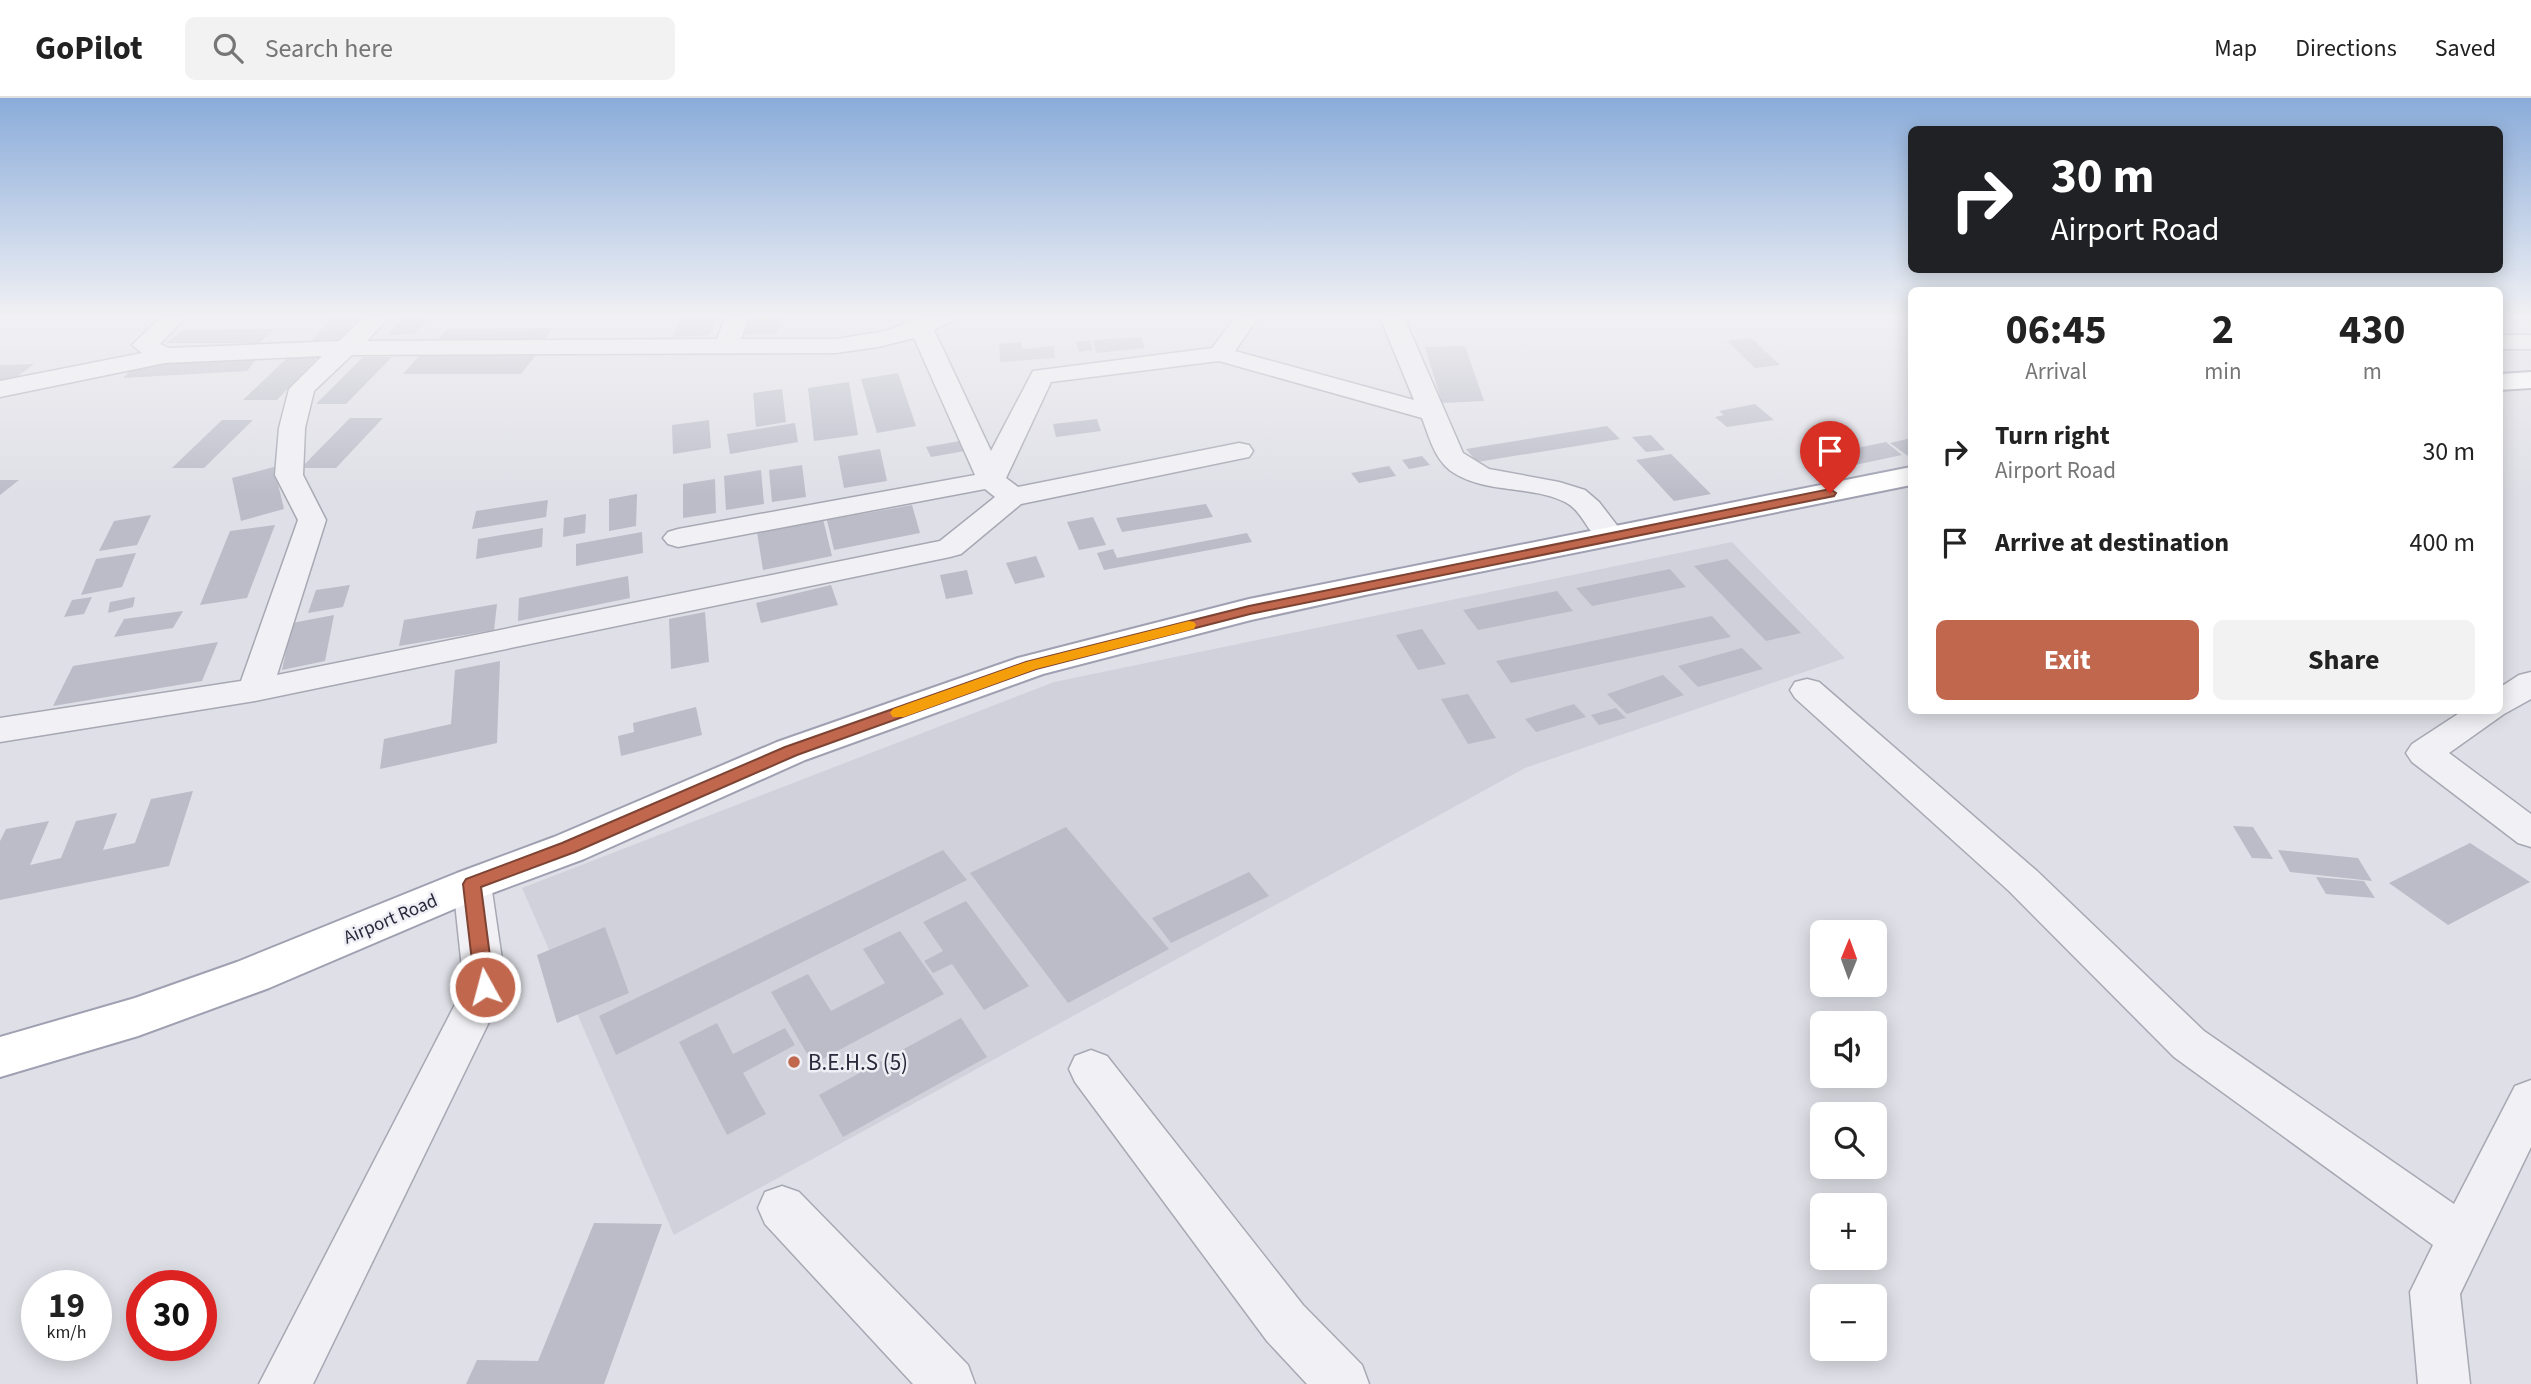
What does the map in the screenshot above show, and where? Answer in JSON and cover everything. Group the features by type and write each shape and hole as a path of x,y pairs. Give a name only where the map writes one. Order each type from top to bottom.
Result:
{"main road":[{"path":"2503,382 2531,380"},
{"name":"Airport Road","path":"0,1057 138,1017 253,975 472,884 569,848 791,751 1031,666 1249,610 1364,585 1908,477"}],"street":[{"path":"0,389 70,375"},
{"path":"255,690 312,520 289,475 292,428 302,389 317,375"},
{"path":"944,375 1002,489"},
{"path":"0,730 255,690 950,548 1002,489 1042,376 1050,375"},
{"path":"1294,375 1432,414"},
{"path":"1416,375 1451,457 1463,469 1481,477 1577,497 1611,537"},
{"path":"678,538 1239,451"},
{"path":"2503,701 2531,683"},
{"path":"1807,690 2023,881 2189,1044 2462,1238"},
{"path":"2483,714 2424,752 2531,833"},
{"path":"285,1384 485,987 472,884"},
{"path":"1091,1069 1284,1323 1343,1384"},
{"path":"2445,1384 2435,1292 2531,1100"},
{"path":"782,1208 949,1384"}],"shaded area":[{"name":"B.E.H.S (5)","path":"1732,542 1845,658 1525,768 674,1235 522,888 1054,682"}],"building":[{"path":"0,375 19,375 10,382 0,382"},
{"path":"126,375 176,375 123,378"},
{"path":"269,375 301,375 277,400 243,400"},
{"path":"345,375 374,375 346,404 316,404"},
{"path":"899,375 916,426 877,433 861,379"},
{"path":"1434,375 1475,375 1484,401 1442,403"},
{"path":"849,382 858,435 814,441 808,388"},
{"path":"782,389 786,422 756,427 753,393"},
{"path":"1755,404 1774,420 1727,427 1715,417 1724,415 1719,411"},
{"path":"350,418 383,418 336,468 301,468"},
{"path":"1097,419 1101,431 1056,437 1053,424"},
{"path":"222,420 253,420 204,468 172,468"},
{"path":"709,420 711,448 673,454 672,425"},
{"path":"795,423 798,442 730,454 727,434"},
{"path":"1607,426 1620,439 1477,462 1466,449"},
{"path":"1651,435 1665,450 1646,452 1632,437"},
{"path":"1908,439 1908,456 1890,443"},
{"path":"960,441 965,451 931,457 926,447"},
{"path":"1886,442 1902,455 1850,466 1833,453"},
{"path":"880,449 887,481 844,488 838,456"},
{"path":"1671,454 1711,494 1674,501 1636,460"},
{"path":"1422,456 1430,465 1409,469 1402,460"},
{"path":"802,465 806,497 772,502 769,470"},
{"path":"1389,466 1396,476 1359,483 1351,473"},
{"path":"274,467 284,509 241,521 232,478"},
{"path":"761,470 764,504 726,510 724,476"},
{"path":"715,479 716,513 683,518 683,484"},
{"path":"0,480 19,480 0,495"},
{"path":"637,494 636,526 609,531 609,499"},
{"path":"548,500 546,517 472,529 476,511"},
{"path":"1206,504 1213,517 1122,532 1116,518"},
{"path":"912,505 920,533 834,550 827,520"},
{"path":"586,514 585,533 563,537 564,518"},
{"path":"151,515 137,545 99,551 114,521"},
{"path":"1093,517 1106,545 1079,550 1067,522"},
{"path":"823,519 832,556 763,570 757,532"},
{"path":"275,525 247,598 200,605 230,531"},
{"path":"543,528 542,547 476,559 478,539"},
{"path":"642,532 643,553 576,566 576,544"},
{"path":"1247,533 1252,542 1104,570 1097,553 1113,549 1117,558"},
{"path":"136,553 122,587 81,595 96,559"},
{"path":"1036,556 1045,577 1015,584 1006,563"},
{"path":"1727,559 1801,633 1766,641 1694,566"},
{"path":"1670,569 1686,587 1592,606 1576,588"},
{"path":"967,570 973,594 946,599 940,575"},
{"path":"628,576 630,598 518,621 519,598"},
{"path":"350,585 343,607 308,613 316,590"},
{"path":"831,585 838,605 761,623 756,603"},
{"path":"1557,591 1573,611 1478,630 1463,610"},
{"path":"92,597 84,614 64,617 72,600"},
{"path":"135,597 133,607 108,613 110,602"},
{"path":"497,604 494,630 399,646 404,620"},
{"path":"183,611 173,628 114,637 124,619"},
{"path":"705,612 709,662 671,669 669,619"},
{"path":"334,615 325,661 282,670 292,623"},
{"path":"1712,616 1731,637 1511,683 1496,661"},
{"path":"1422,629 1446,664 1418,670 1396,635"},
{"path":"218,642 202,681 53,706 73,666"},
{"path":"1742,648 1763,669 1698,687 1678,666"},
{"path":"500,661 497,743 380,769 384,739 451,724 455,670"},
{"path":"1663,675 1684,695 1627,714 1607,694"},
{"path":"1468,694 1496,738 1468,744 1441,699"},
{"path":"1574,704 1586,717 1536,732 1525,719"},
{"path":"696,707 702,735 621,756 618,736 634,732 633,723"},
{"path":"1616,708 1626,718 1599,725 1591,715"},
{"path":"193,791 169,866 0,900 0,841 6,829 49,821 30,865 61,858 76,821 117,813 103,850 135,843 151,799"},
{"path":"2233,826 2253,827 2273,859 2252,858"},
{"path":"1066,827 1169,949 1068,1003 970,873"},
{"path":"2470,843 2530,882 2448,925 2389,883"},
{"path":"943,850 967,880 616,1055 599,1016"},
{"path":"2278,850 2358,858 2372,881 2290,872"},
{"path":"1249,872 1269,896 1171,943 1152,918"},
{"path":"2316,877 2364,881 2375,898 2326,894"},
{"path":"966,901 1029,986 984,1010 952,964 933,973 924,961 943,951 923,922"},
{"path":"605,927 629,993 557,1023 537,955"},
{"path":"900,931 944,994 813,1064 771,992 808,974 831,1011 885,983 863,949"},
{"path":"961,1018 987,1057 843,1137 819,1095"},
{"path":"717,1023 733,1054 785,1028 795,1045 743,1073 766,1114 727,1135 679,1042"},
{"path":"594,1223 662,1224 604,1384 466,1384 477,1360 538,1361"}],"slow traffic":[{"path":"898,713 1031,666 1189,625"}],"place":[{"name":"B.E.H.S (5)","path":"794,1062"}],"route":[{"path":"485,987 472,884 569,848 791,751 1031,666 1249,610 1830,493"}]}
